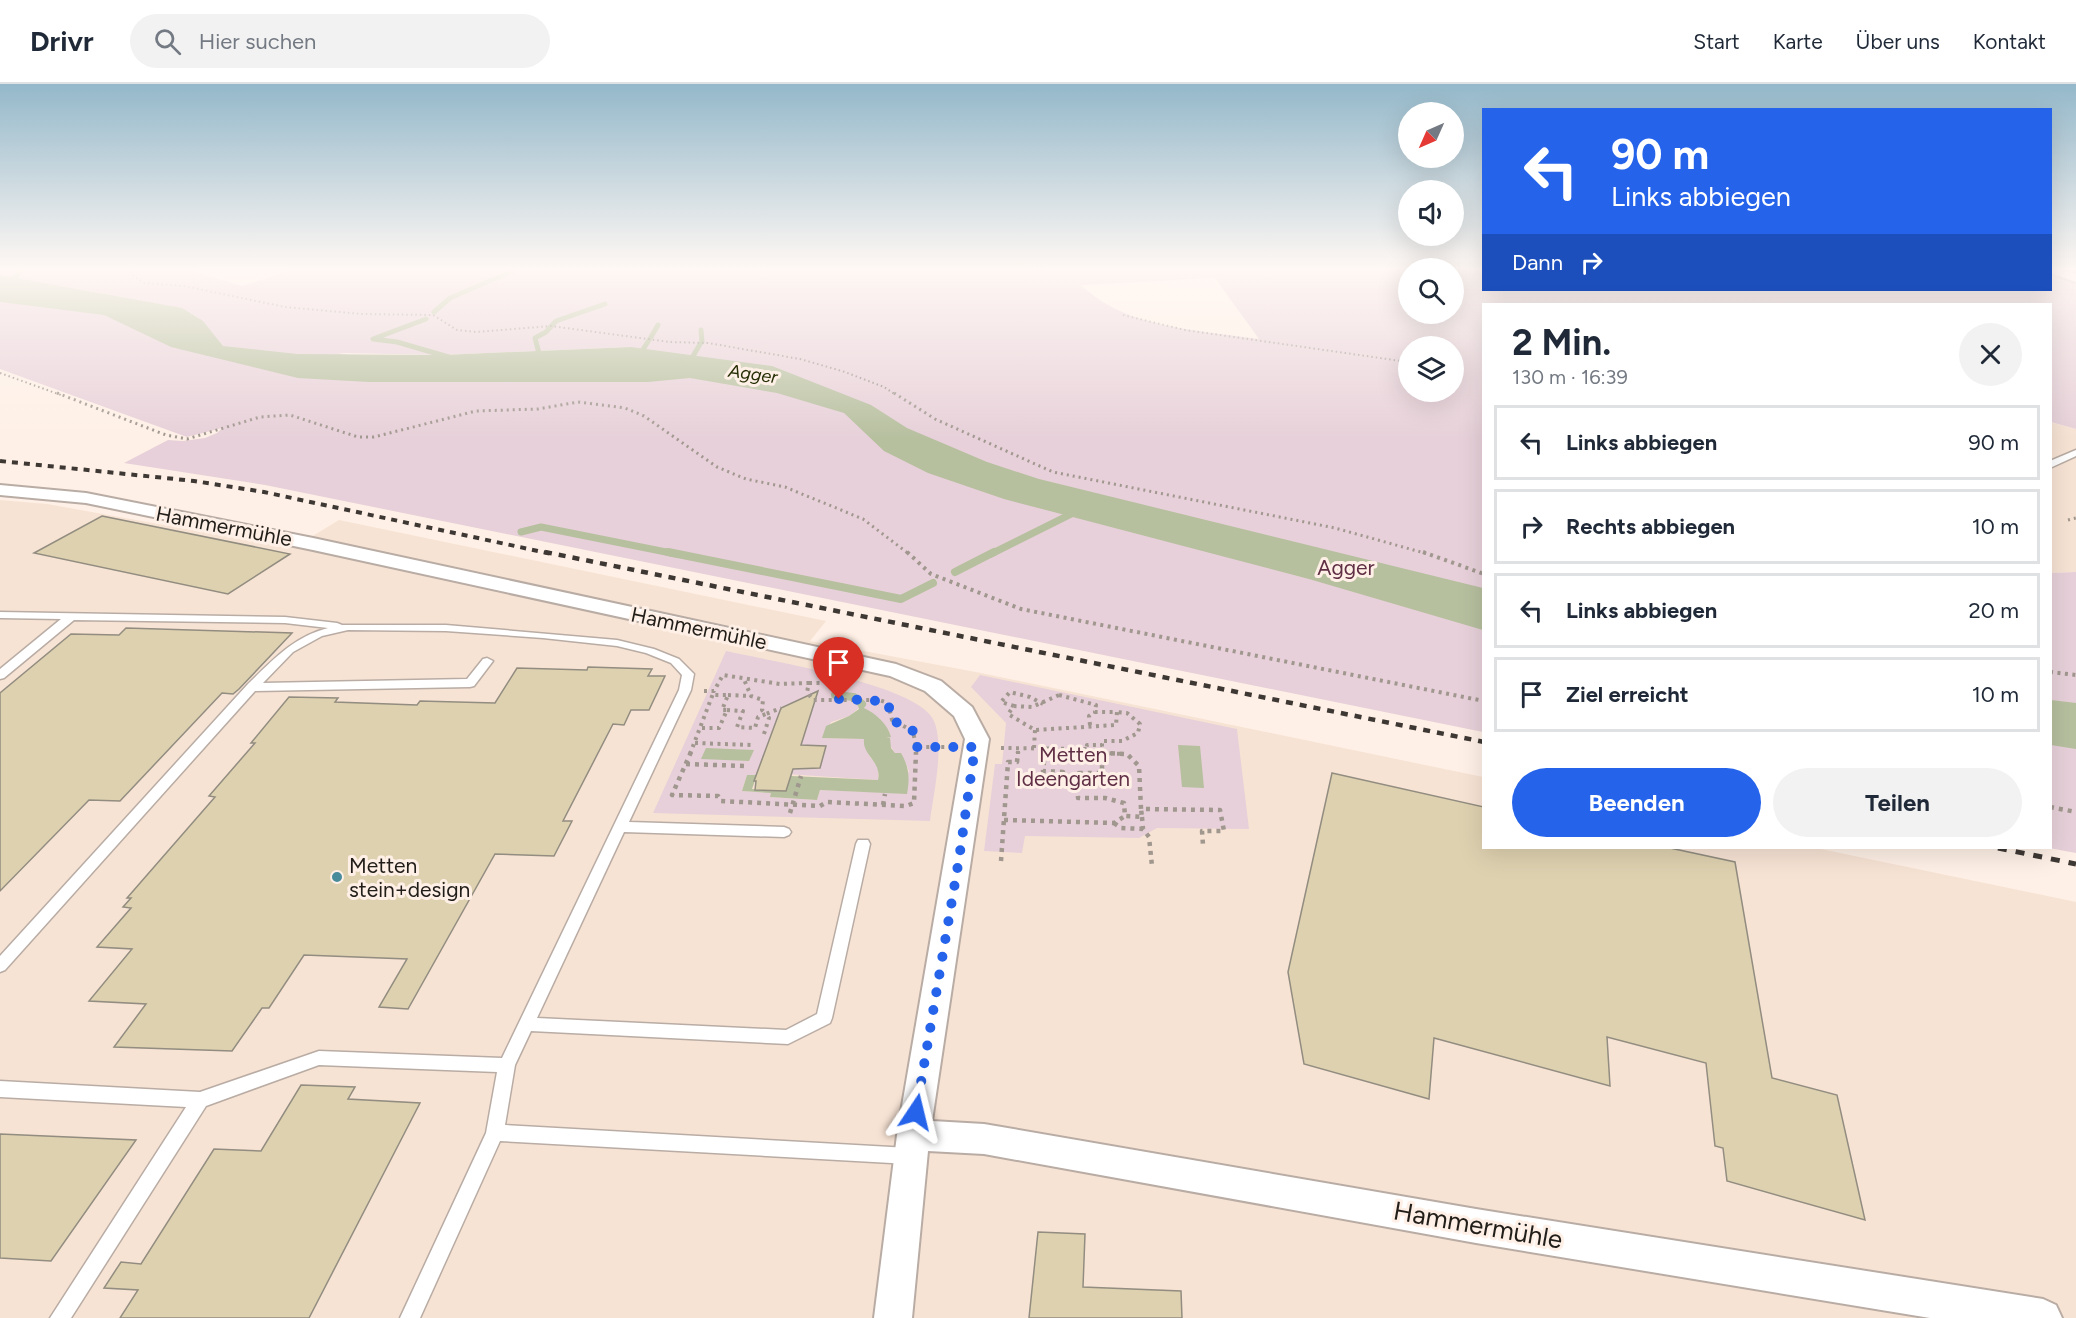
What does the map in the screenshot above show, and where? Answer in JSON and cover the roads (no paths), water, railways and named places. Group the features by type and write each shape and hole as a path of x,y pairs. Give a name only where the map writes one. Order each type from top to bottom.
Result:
{"street":[{"name":"Hammermühle","path":"0,490 86,498 313,544 896,671 933,686 964,712 977,739 911,1146 893,1318"},
{"name":"Hammermühle","path":"911,1146 984,1139 1476,1226 2043,1318"}],"lane":[{"path":"2052,464 2076,453"},
{"path":"0,615 285,620 348,627 446,628 543,634 617,643 650,651 675,661 688,674 688,683 676,713 619,827 507,1065 495,1133 410,1318"},
{"path":"0,675 72,616"},
{"path":"0,966 252,687 289,650 318,634 348,627"},
{"path":"252,687 470,683 487,661"},
{"path":"619,827 784,832"},
{"path":"525,1024 788,1037 824,1018 864,844"},
{"path":"0,1089 200,1100 319,1058 507,1065"},
{"path":"60,1318 200,1100"},
{"path":"495,1133 911,1146"}],"water":[{"name":"Agger","path":"124,325 206,325 223,346 297,354 442,355 631,347 772,366 871,405 907,428 987,462 1039,479 1482,588 1482,630 1309,579 1004,499 928,473 884,451 844,413 777,393 690,378 648,382 369,382 298,378 171,347"},
{"path":"2052,700 2076,703 2076,749 2052,745"},
{"path":"864,704 864,708 884,723 891,737 886,738 890,738 891,748 895,753 901,753 904,758 908,773 907,794 820,790 817,800 770,797 771,793 742,791 747,775 757,775 752,789 786,791 791,776 878,780 877,768 866,750 864,739 822,738 826,726 849,716 859,709 858,705"},
{"path":"1178,745 1200,746 1204,788 1182,787"},
{"path":"706,748 754,750 749,761 701,759"}],"waterway":[{"path":"411,325 373,339 397,342 452,358"},
{"path":"541,361 535,338 546,332 553,325"},
{"path":"651,337 658,325"},
{"path":"701,330 702,342"},
{"path":"637,359 649,340"},
{"path":"688,365 700,344"},
{"path":"991,554 1077,511"},
{"path":"521,532 541,527 676,554"},
{"path":"668,552 901,599 933,583"},
{"path":"955,572 994,552"},
{"path":"835,695 854,697 862,704"}],"railway":[{"path":"0,461 194,481 264,492 552,554"},
{"path":"545,552 1482,742"},
{"path":"2003,849 2076,864"}],"place":[{"name":"Metten stein+design","path":"337,877"}],"park label":[{"name":"Metten Ideengarten","path":"1073,766"}]}
